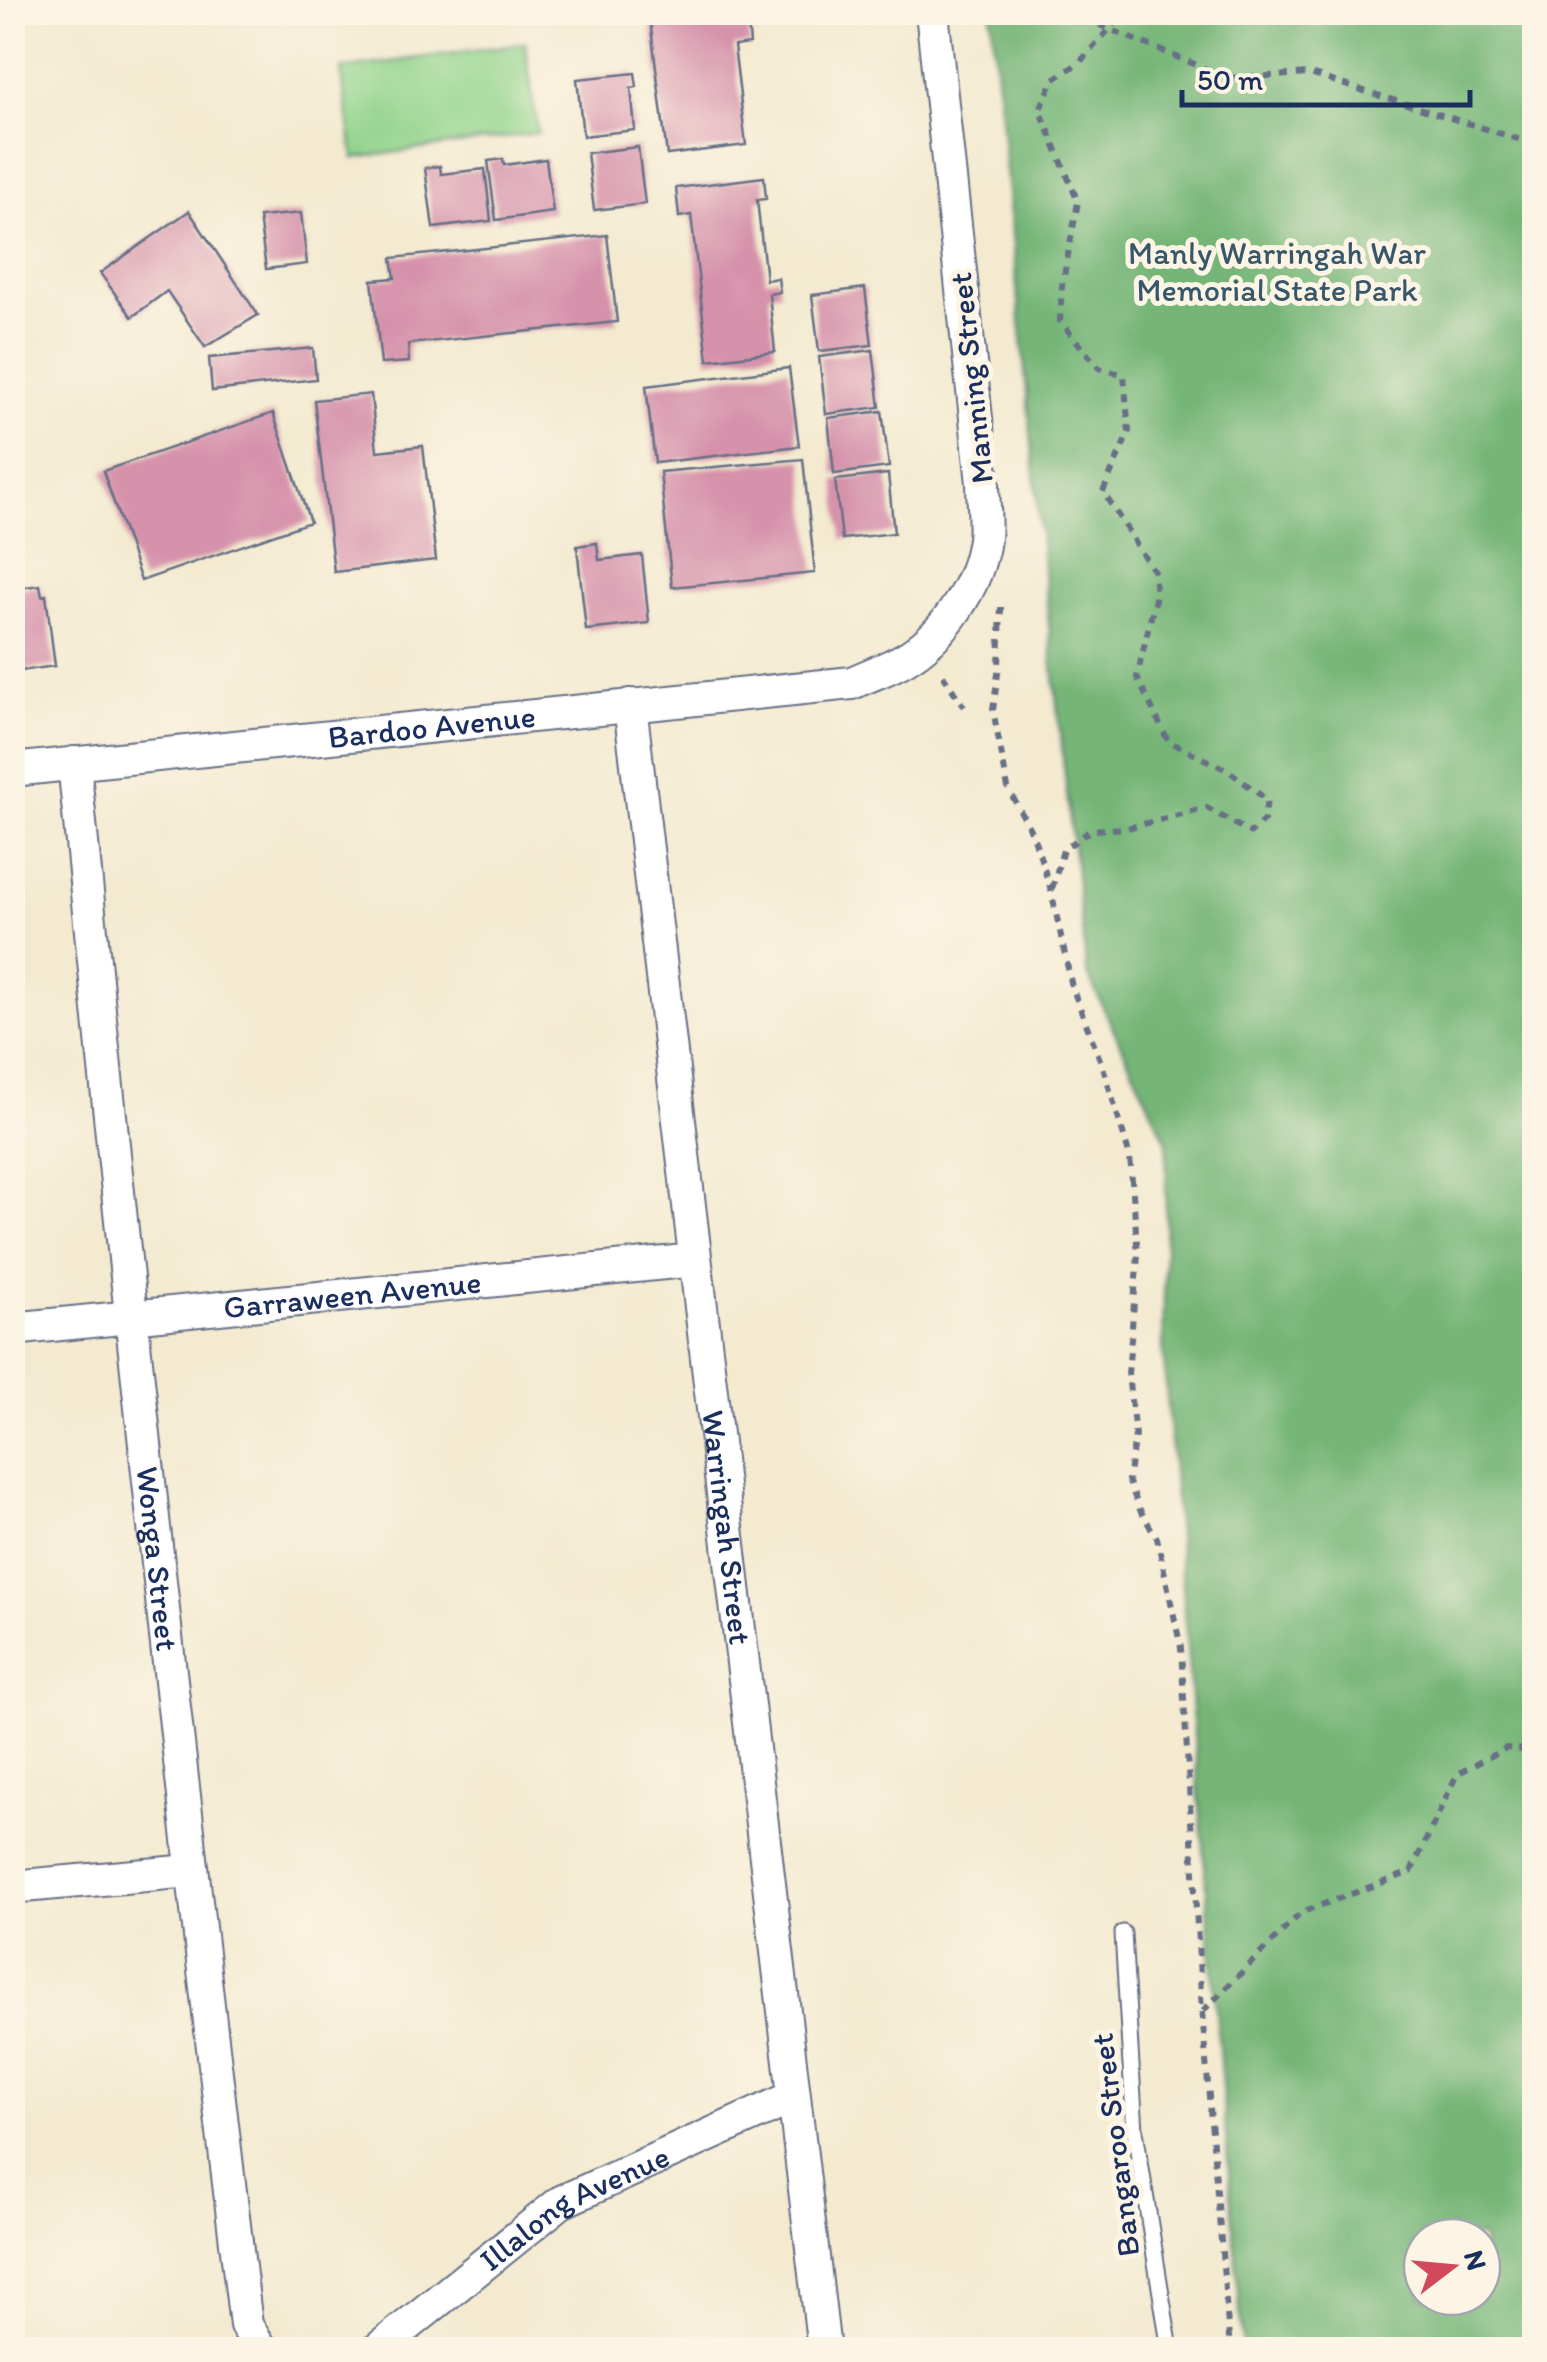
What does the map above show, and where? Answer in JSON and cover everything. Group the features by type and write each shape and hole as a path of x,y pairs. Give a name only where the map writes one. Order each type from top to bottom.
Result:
{"street":[{"name":"Manning Street","path":"852,683 905,659 949,617 970,584 984,540 983,483 932,12"},
{"name":"Bardoo Avenue","path":"12,770 852,683"},
{"name":"Warringah Street","path":"630,706 824,2350"},
{"name":"Wonga Street","path":"74,764 129,1317 191,1871 246,2325 262,2350"},
{"name":"Garraween Avenue","path":"12,1329 695,1260"},
{"path":"12,1887 191,1871"},
{"name":"Illalong Avenue","path":"377,2350 561,2202 794,2096"}],"lane":[{"name":"Bangaroo Street","path":"1123,1933 1135,2132 1170,2350"}],"path":[{"path":"1091,12 1097,24 1228,78 1310,74 1534,144"},
{"path":"1052,890 1063,850 1091,830 1128,828 1207,808 1251,833 1264,820 1267,800 1229,771 1168,740 1137,677 1156,595 1154,572 1103,492 1129,432 1124,374 1099,368 1060,320 1062,286 1078,202 1040,109 1054,79 1080,62 1130,12"},
{"path":"1002,604 993,710 1008,788 1033,835 1052,890 1072,987 1104,1070 1130,1157 1138,1255 1128,1374 1135,1435 1128,1480 1157,1538 1181,1648 1202,2012 1230,2350"},
{"path":"1202,2012 1302,1912 1412,1872 1457,1774 1506,1748 1534,1751"}],"green space":[{"name":"Manly Warringah War Memorial State Park","path":"991,13 1534,13 1534,2349 1243,2349 1163,1347 1167,1142 1087,973 1054,678"},
{"path":"525,43 538,133 354,158 341,69"}],"building":[{"path":"649,12 747,12 750,44 734,46 746,145 667,155"},
{"path":"635,73 637,87 631,88 635,130 583,136 577,79"},
{"path":"638,147 645,204 594,210 587,153"},
{"path":"503,159 504,165 546,159 553,212 496,220 488,161"},
{"path":"440,166 441,174 485,169 491,221 433,228 425,168"},
{"path":"764,177 766,199 757,200 766,280 778,278 780,292 769,294 775,352 708,360 691,215 679,217 676,188"},
{"path":"189,211 258,315 205,347 167,291 132,317 100,273"},
{"path":"301,213 307,264 266,269 259,217"},
{"path":"607,235 617,322 408,344 409,362 381,364 372,280 395,278 392,258"},
{"path":"865,288 872,345 819,351 812,295"},
{"path":"313,348 316,379 212,391 209,358"},
{"path":"873,350 880,407 826,414 819,357"},
{"path":"789,368 799,446 655,463 646,386"},
{"path":"371,394 377,451 423,446 436,560 334,572 314,400"},
{"path":"882,411 889,467 834,474 828,418"},
{"path":"273,413 310,522 141,581 103,471"},
{"path":"803,459 815,573 672,587 660,472"},
{"path":"888,474 894,533 842,539 835,480"},
{"path":"597,543 599,560 642,555 649,623 586,630 577,546"},
{"path":"40,585 42,596 46,595 55,666 20,671 19,663 12,663 12,589"}]}
